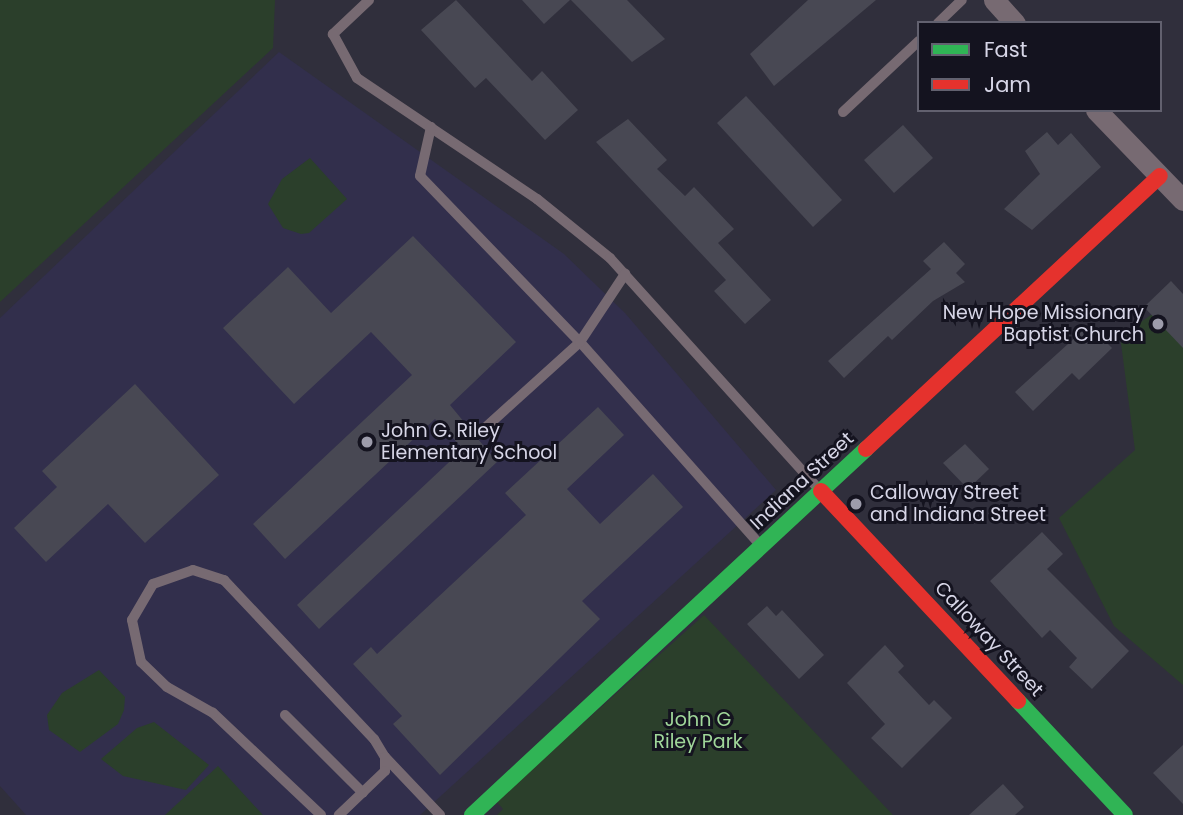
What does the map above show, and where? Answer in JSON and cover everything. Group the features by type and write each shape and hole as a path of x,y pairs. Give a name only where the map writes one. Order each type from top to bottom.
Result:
{"street":[{"path":"994,0 1013,21"},
{"path":"1098,112 1183,200"},
{"name":"Indiana Street","path":"472,815 1160,176"},
{"name":"Calloway Street","path":"821,491 1125,815"}],"lane":[{"path":"369,0 333,34 357,78 537,199 625,274 821,491"},
{"path":"940,21 962,0"},
{"path":"843,112 917,43"},
{"path":"431,127 421,176 580,342 762,547"},
{"path":"486,427 580,342 625,274"},
{"path":"321,815 213,713 167,687 141,662 132,620 153,584 192,570 224,580 440,815"},
{"path":"285,715 363,793"},
{"path":"339,815 385,771 386,757"}],"shaded area":[{"name":"John G. Riley Elementary School","path":"279,52 564,254 625,313 776,490 420,815 26,815 0,786 0,318"}],"green space":[{"path":"0,0 275,0 273,48 0,302"},
{"path":"310,158 347,199 309,233 301,234 283,228 268,204 282,179"},
{"path":"1154,313 1183,347 1183,685 1114,626 1059,518 1135,450 1120,336"},
{"name":"John G Riley Park","path":"704,615 893,815 497,815 503,809 496,801"},
{"path":"99,670 125,697 124,710 118,724 80,752 49,730 47,715 62,693"},
{"path":"154,722 209,765 186,790 123,776 101,759 137,728"},
{"path":"218,766 263,815 165,815"}],"building":[{"path":"456,0 532,81 542,71 578,110 545,140 486,78 475,88 421,30"},
{"path":"522,0 570,0 544,24"},
{"path":"571,0 627,0 665,39 632,62"},
{"path":"808,0 876,0 774,86 750,54"},
{"path":"746,96 842,200 813,227 717,123"},
{"path":"628,119 667,160 657,169 685,196 694,187 734,229 718,243 771,300 745,324 714,291 726,280 596,142"},
{"path":"903,125 933,158 894,193 864,160"},
{"path":"1047,132 1058,145 1071,133 1101,167 1032,230 1004,209 1040,174 1025,151"},
{"path":"413,236 516,342 450,405 497,462 319,629 297,605 463,449 435,419 285,559 253,524 412,375 371,332 294,404 223,328 288,267 331,313"},
{"path":"944,242 965,264 956,273 965,282 933,301 892,340 888,336 844,378 828,361 931,269 923,261"},
{"path":"1171,281 1183,294 1183,348 1144,307"},
{"path":"1089,325 1112,348 1079,380 1072,373 1033,411 1015,392"},
{"path":"135,384 219,475 145,543 108,504 46,562 14,528 57,487 42,471"},
{"path":"598,407 624,435 567,489 600,524 653,474 683,507 582,601 600,619 440,775 393,724 402,716 353,664 371,647 377,654 526,515 505,493"},
{"path":"965,444 989,469 968,489 943,463"},
{"path":"1042,532 1063,554 1047,569 1129,651 1092,689 1069,667 1077,658 1050,630 1042,638 990,581"},
{"path":"767,606 776,616 782,610 824,655 799,679 747,624"},
{"path":"885,645 904,666 898,672 929,705 934,700 952,718 902,768 871,738 885,724 847,683"},
{"path":"1183,745 1183,804 1153,773"},
{"path":"1003,784 1024,807 1015,815 969,815"}],"traffic: fast":[{"path":"472,815 866,449"},
{"path":"1018,701 1125,815"}],"traffic: jam":[{"path":"866,449 1160,176"},
{"path":"821,491 1018,701"}],"place":[{"name":"New Hope Missionary Baptist Church","path":"1158,324"},
{"name":"John G. Riley Elementary School","path":"367,442"},
{"name":"Calloway Street and Indiana Street","path":"856,504"}]}
